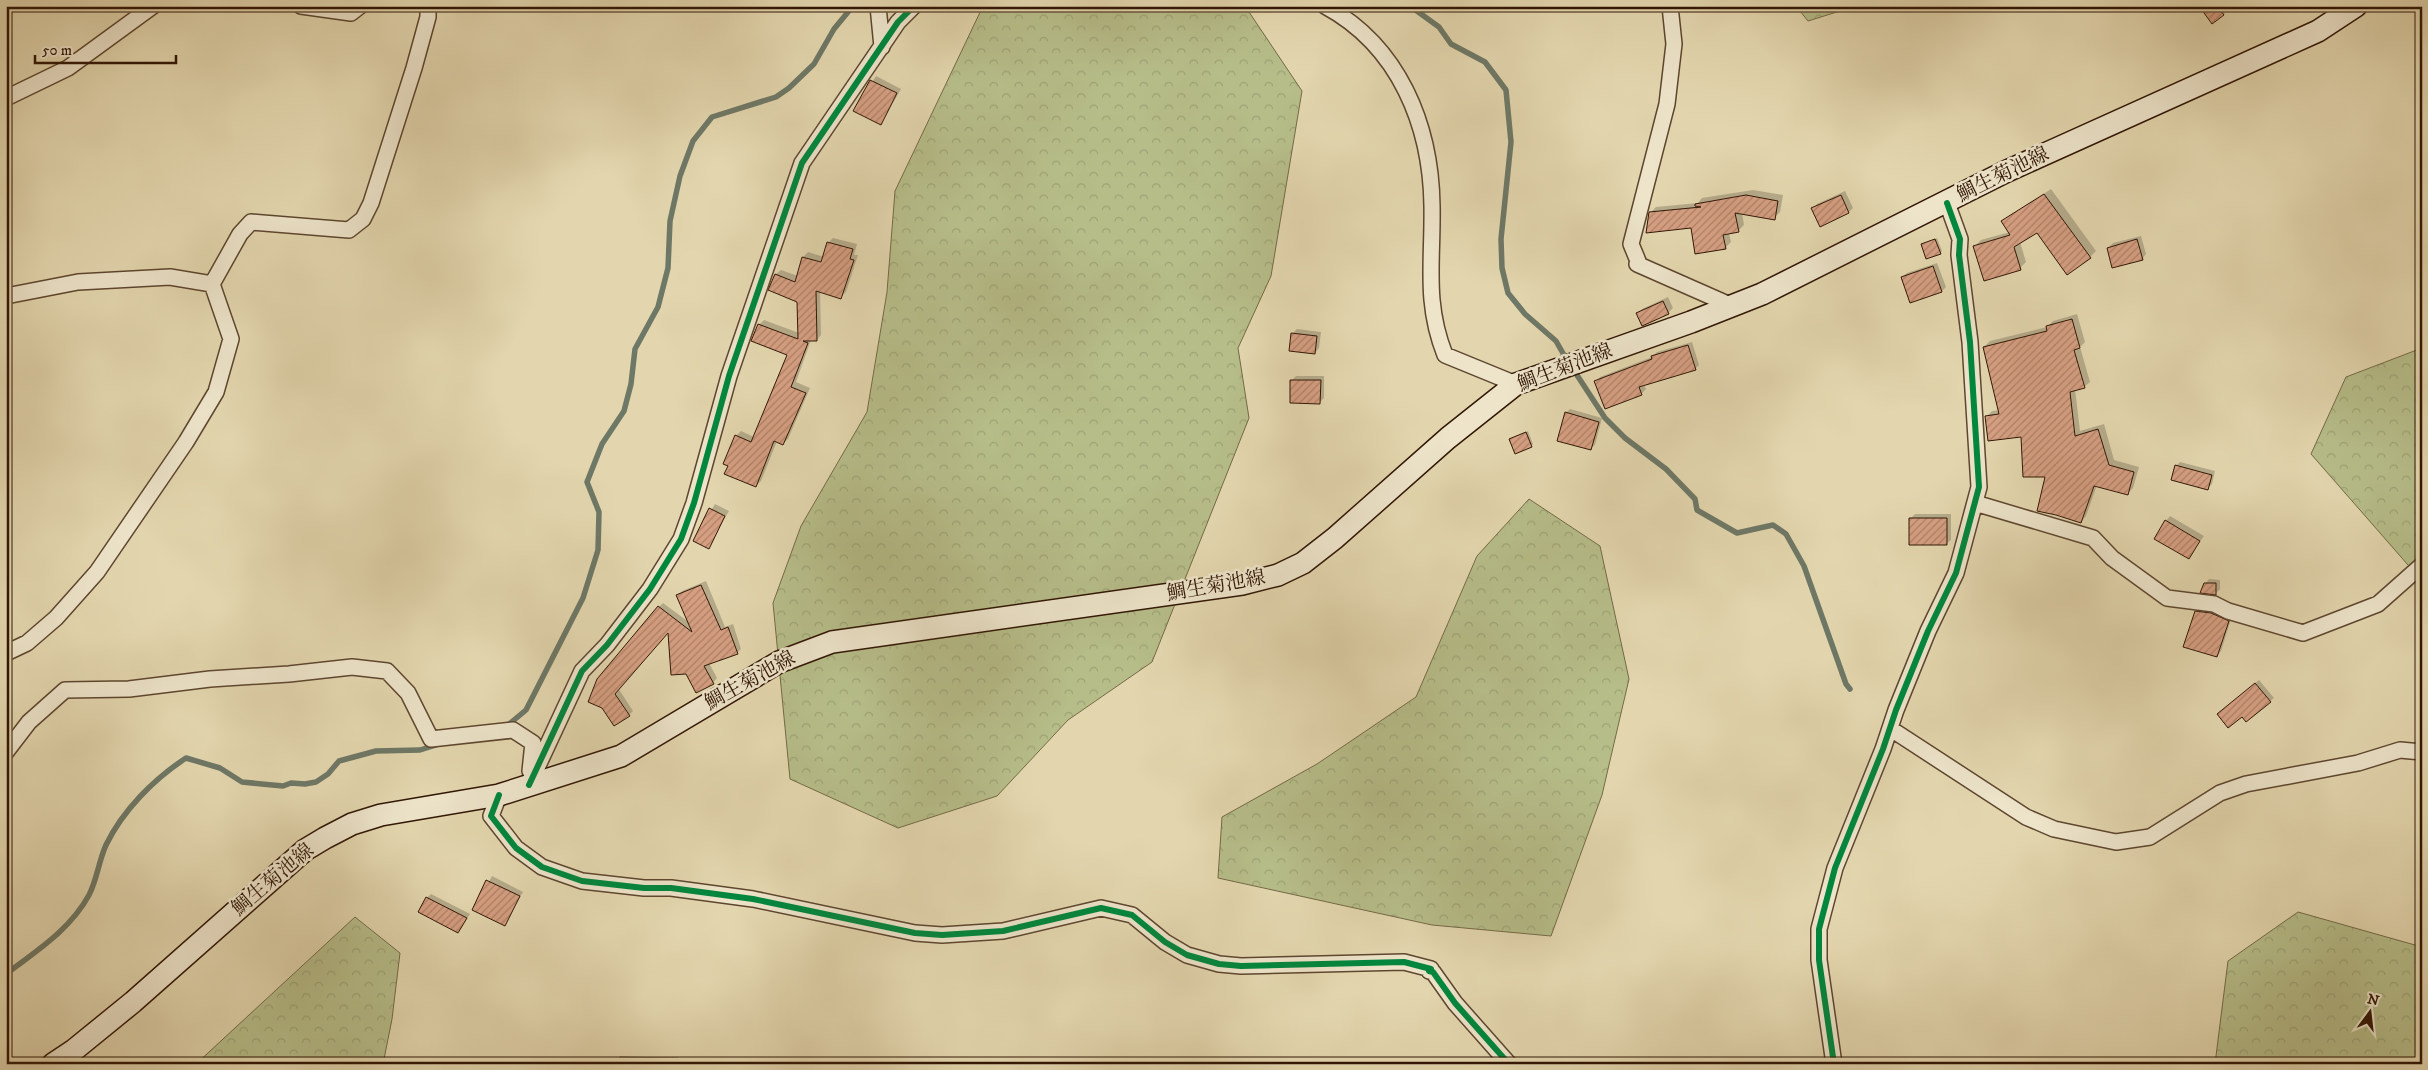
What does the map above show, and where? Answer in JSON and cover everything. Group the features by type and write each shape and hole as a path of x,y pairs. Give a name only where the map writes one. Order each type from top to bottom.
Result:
{"main road":[{"name":"鯛生菊池線","path":"53,1064 133,1002 306,850 352,824 380,815 499,795 621,756 778,662 832,642 1242,584 1278,575 1303,563 1335,538 1448,438 1516,384 1691,322 1762,294 2005,172 2318,31 2356,6"}],"street":[{"path":"6,98 68,68 153,6"},
{"path":"301,6 351,13 360,6"},
{"path":"6,653 27,642 56,618 97,572 186,442 216,392 230,339 212,284 240,234 251,222 349,230 363,219 371,203 414,68 428,17 428,6"},
{"path":"878,6 882,47"},
{"path":"529,786 582,670 607,645 645,596 681,539 694,504 729,376 802,162 898,22 914,6"},
{"path":"1325,6 1340,15 1380,49 1412,100 1426,147 1432,204 1430,300 1436,333 1445,355 1516,384"},
{"path":"1670,6 1674,44 1667,104 1631,244 1638,261 1637,264 1730,306"},
{"path":"1834,1064 1819,960 1819,929 1835,868 1928,631 1956,573 1979,487 1970,342 1959,255 1960,239 1947,202"},
{"path":"6,296 78,282 170,277 212,284"},
{"path":"1975,503 2093,538 2112,558 2167,598 2214,604 2228,611 2303,633 2378,604 2422,565"},
{"path":"6,752 29,722 65,690 129,689 210,679 352,667 387,671 408,693 431,739 513,730 533,742 529,786"},
{"path":"1891,729 2026,816 2054,829 2116,842 2150,837 2220,793 2246,784 2358,763 2400,750 2422,752"},
{"path":"499,795 492,816 516,848 542,866 582,881 644,888 671,888 753,899 906,932 942,935 1004,932 1101,908 1132,915 1165,942 1187,955 1219,964 1241,966 1404,962 1432,969 1430,971 1433,972 1455,1003 1509,1064"}],"green space":[{"path":"983,6 1245,6 1302,91 1271,276 1238,348 1249,418 1152,662 1068,720 997,796 898,828 790,779 773,603 801,526 867,412 887,292 895,191"},
{"path":"1796,6 1856,6 1808,21"},
{"path":"2422,348 2422,581 2311,454 2346,377"},
{"path":"1529,499 1600,546 1629,679 1602,795 1551,936 1432,925 1218,878 1222,817 1317,764 1416,697 1477,556"},
{"path":"2298,912 2422,947 2422,1064 2215,1064 2228,961"},
{"path":"355,917 400,953 392,1019 383,1064 196,1064"},
{"path":"620,1057 678,1058 683,1064 613,1064"}],"building":[{"path":"2199,6 2217,6 2224,15 2212,24"},
{"path":"870,80 897,93 881,125 853,111"},
{"path":"2044,194 2091,258 2067,275 2037,233 2014,247 2021,270 1984,281 1973,246 2010,235 2001,221"},
{"path":"1746,195 1778,201 1775,220 1735,213 1739,232 1723,235 1726,249 1695,254 1691,228 1646,233 1649,212 1701,207 1695,206 1695,204"},
{"path":"1841,195 1849,213 1820,227 1811,208"},
{"path":"1935,239 1941,254 1926,259 1921,244"},
{"path":"2137,239 2143,260 2112,268 2107,248"},
{"path":"827,242 853,249 850,259 854,260 841,299 816,291 817,341 803,341 808,343 791,387 806,393 783,445 774,441 756,487 724,474 728,466 723,464 735,435 751,442 787,355 751,341 758,324 798,339 797,302 768,290 775,274 795,282 802,257 821,262"},
{"path":"1933,266 1942,292 1910,303 1901,277"},
{"path":"1663,301 1669,314 1642,326 1636,313"},
{"path":"2072,319 2080,348 2074,350 2085,388 2070,392 2075,436 2098,429 2109,465 2134,472 2128,495 2094,486 2081,523 2037,511 2045,477 2023,477 2021,437 1988,441 1985,416 1999,414 1983,347 2047,331 2046,326"},
{"path":"1291,333 1317,336 1315,354 1289,351"},
{"path":"1688,345 1696,370 1639,387 1642,395 1605,409 1594,381 1652,359 1651,356"},
{"path":"1290,380 1321,380 1320,404 1290,403"},
{"path":"1565,412 1599,422 1591,450 1557,441"},
{"path":"1526,432 1532,447 1515,454 1509,439"},
{"path":"2175,465 2212,475 2208,490 2171,480"},
{"path":"709,508 725,516 709,549 693,541"},
{"path":"1909,518 1947,518 1947,545 1909,545"},
{"path":"2165,520 2200,541 2189,559 2154,539"},
{"path":"2204,583 2216,583 2216,595 2200,593"},
{"path":"701,585 721,630 728,627 738,654 704,666 714,684 696,693 686,674 671,675 668,633 615,694 630,716 614,726 602,708 588,702 597,679 658,606 692,632 676,595"},
{"path":"2195,611 2211,613 2229,621 2217,657 2183,647"},
{"path":"2255,683 2271,702 2246,722 2242,717 2228,728 2217,714"},
{"path":"486,880 520,896 505,926 472,910"},
{"path":"426,897 467,918 458,933 418,912"}],"waterway":[{"path":"508,725 526,710 583,598 598,550 599,512 587,482 602,444 624,411 631,384 635,349 658,307 668,268 670,221 680,176 693,141 712,117 776,97 789,88 814,64 834,29 853,6"},
{"path":"1410,6 1439,27 1451,44 1485,62 1506,90 1511,142 1501,239 1502,268 1508,293 1525,314 1556,341 1568,362"},
{"path":"1573,369 1605,418 1625,438 1666,469 1695,499 1697,510 1737,533 1773,525 1786,534 1804,566 1846,684 1850,689"},
{"path":"6,974 52,939 72,919 89,895 106,845 121,820 140,796 186,758 220,768 242,782 283,786 291,783 305,784 316,782 328,774 339,761 376,751 420,750 436,745"}],"cycle path":[{"path":"529,785 582,671 607,645 650,589 681,539 694,503 729,376 802,163 898,22 914,6"},
{"path":"1834,1064 1819,960 1819,929 1835,868 1928,631 1956,573 1979,487 1970,342 1959,255 1960,239 1947,203"},
{"path":"499,795 491,816 516,848 542,867 582,881 644,888 671,888 753,899 915,933 942,935 1003,931 1101,908 1132,915 1165,942 1187,955 1219,964 1241,966 1404,962 1431,969 1429,971 1433,972 1455,1003 1509,1064"}]}
